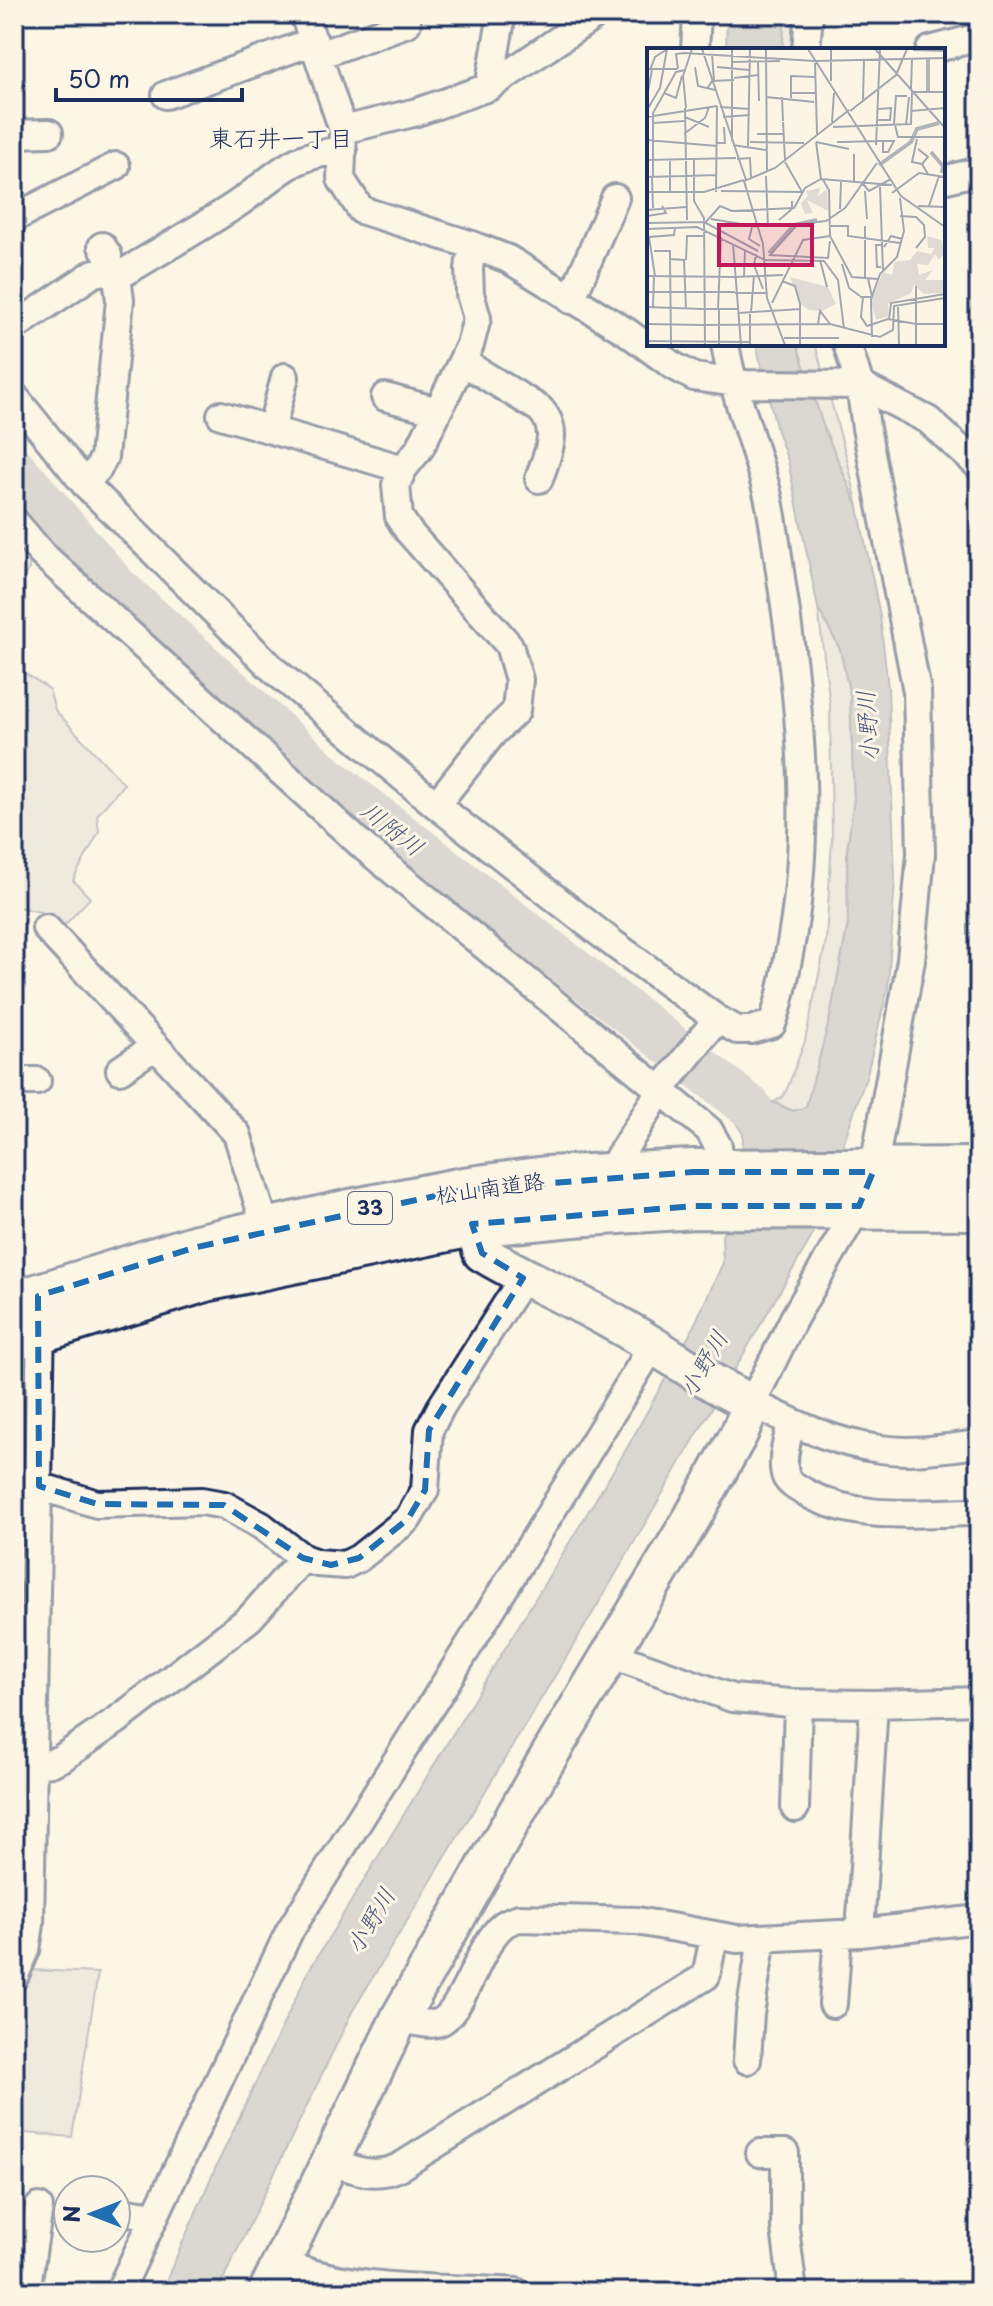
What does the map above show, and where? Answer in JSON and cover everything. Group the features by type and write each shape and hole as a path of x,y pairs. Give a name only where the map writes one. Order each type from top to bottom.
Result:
{"highway":[{"name":"松山南道路","path":"857,1189 979,1170"},
{"name":"松山南道路","path":"468,1207 546,1179 607,1176 857,1189 979,1207"},
{"name":"松山南道路","path":"27,1317 197,1247 272,1248 350,1212 468,1207 573,1214 728,1183"}],"street":[{"path":"304,14 343,141 341,179 361,210 508,259 694,377 738,384 852,384 928,420 979,466"},
{"path":"489,87 502,14"},
{"path":"695,48 697,14"},
{"path":"806,48 809,14"},
{"path":"14,327 94,273 237,204 282,168 417,112 489,87 584,18"},
{"path":"166,95 407,23"},
{"path":"938,48 979,37"},
{"path":"14,134 49,133"},
{"path":"14,218 116,166"},
{"path":"945,180 979,171"},
{"path":"571,300 615,198"},
{"path":"436,805 493,733 516,711 519,680 509,645 399,517 396,485 403,469 420,448 470,345 477,318 470,294 472,245"},
{"path":"84,483 98,469 104,457 120,300 120,287 109,265"},
{"path":"14,396 84,483 275,671 436,805 712,1025 751,1030 772,1024 778,1009 795,923 804,826 803,756 797,684 768,497 726,346"},
{"path":"274,2278 400,2017 543,1766 612,1655 733,1446 745,1400 794,1318 857,1189 911,960 921,854 917,691 866,428 852,384 847,346"},
{"path":"463,362 547,416 553,436 539,479"},
{"path":"271,430 285,377"},
{"path":"385,397 438,411"},
{"path":"221,415 403,469"},
{"path":"14,521 42,554 365,848 709,1130 718,1146 728,1183"},
{"path":"46,928 237,1134 272,1248"},
{"path":"607,1176 662,1090 712,1025"},
{"path":"120,1070 154,1047"},
{"path":"468,1207 482,1253 523,1278 616,1323 745,1400 791,1422 843,1441 881,1450 931,1450 979,1444"},
{"path":"39,1486 97,1504 202,1501 224,1505 262,1526 303,1558 317,1563 345,1565 359,1558 408,1519 425,1490 429,1430 523,1278"},
{"path":"15,1973 26,1950 30,1924 34,1765 24,1717 39,1486 27,1317"},
{"path":"119,2292 289,1932 657,1350"},
{"path":"791,1422 784,1460 786,1476 793,1486 826,1503 868,1513 979,1512"},
{"path":"34,1765 62,1758 224,1639 250,1618 303,1558"},
{"path":"612,1655 732,1698 874,1704 979,1701"},
{"path":"795,1808 798,1703"},
{"path":"833,2004 849,1934 874,1704"},
{"path":"400,2017 424,2024 438,2023 452,2013 488,1941 503,1925 519,1918 637,1921 714,1937 762,1938 849,1934 979,1919"},
{"path":"331,2161 363,2173 390,2172 401,2166 706,1976 714,1937"},
{"path":"747,2060 750,2014 762,1938"},
{"path":"760,2153 785,2153 785,2228 793,2292"},
{"path":"26,2292 39,2207"},
{"path":"132,2213 154,2216"},
{"path":"274,2278 306,2273 373,2284 516,2292"}],"highlighted area":[{"path":"693,1172 873,1172 859,1206 695,1206 472,1224 482,1253 523,1278 429,1430 425,1490 408,1519 359,1558 331,1565 303,1558 224,1505 97,1504 39,1486 38,1296 197,1247 463,1190"}],"shaded area":[{"path":"785,14 793,14 791,48 782,48"},
{"path":"798,346 816,346 858,507 823,426"},
{"path":"14,529 30,546 29,569 14,590"},
{"path":"818,608 840,649 850,695 854,799 847,851 848,924 829,1022 806,1108 793,1111 774,1102 787,1089 805,1041 826,941 832,839 830,705"},
{"path":"14,666 49,689 55,710 124,784 97,815 99,832 73,880 90,898 64,926 44,913 14,906"},
{"path":"31,1970 98,1973 72,2137 14,2132 14,1997"}],"water":[{"path":"727,14 785,14 782,48 726,48"},
{"name":"小野川","path":"756,346 798,346 823,426 858,507 880,616 888,688 895,879 888,987 867,1074 811,1238 597,1606 352,2012 217,2292 161,2292 308,1972 627,1448 690,1334 723,1263 722,1236 742,1187 743,1134 704,1073 793,1111 806,1107 829,1022 848,924 847,851 854,799 850,695 840,649 818,608 788,461 777,431"}],"waterway":[{"name":"川附川","path":"14,468 115,586 325,776 750,1107"}],"district":[{"name":"東石井一丁目","path":"281,139"}]}
